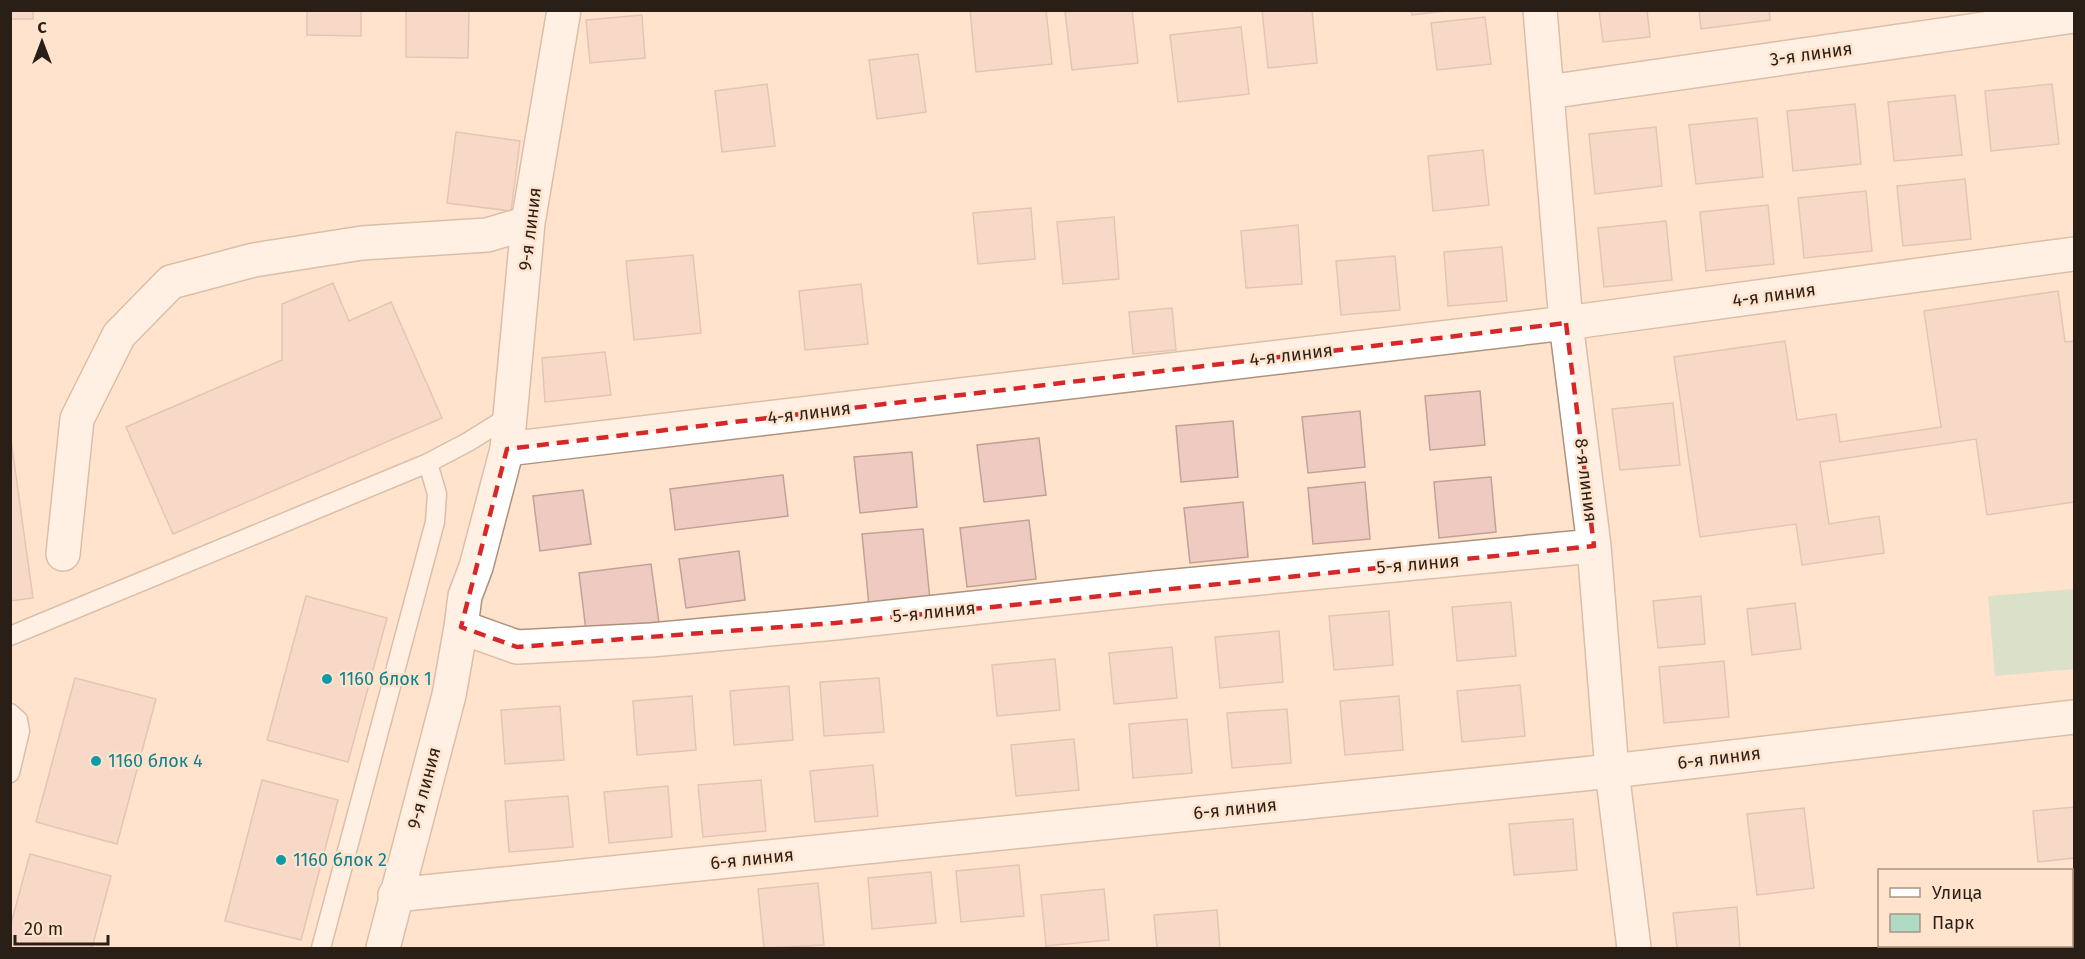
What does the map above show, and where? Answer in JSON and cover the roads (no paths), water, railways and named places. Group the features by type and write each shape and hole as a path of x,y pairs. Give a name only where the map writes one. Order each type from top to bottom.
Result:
{"street":[{"name":"9-я линия","path":"507,449 528,223 564,10"},
{"name":"8-я линия","path":"1540,10 1566,323 1594,546 1612,771 1634,948"},
{"name":"3-я линия","path":"1548,92 2074,16"},
{"path":"63,554 77,419 119,335 171,282 254,260 362,243 488,235 528,223"},
{"name":"4-я линия","path":"507,449 1566,323 2074,254"},
{"path":"461,627 465,596 476,567 507,449"},
{"name":"5-я линия","path":"461,627 517,647 651,640 1594,546"},
{"name":"9-я линия","path":"383,948 449,695 461,627"},
{"name":"6-я линия","path":"395,895 1612,771 2074,717"}],"lane":[{"path":"10,636 428,463 510,416"},
{"path":"321,948 435,522 437,494 428,463"},
{"path":"10,713 18,720 20,731 10,773"}],"place":[{"name":"1160 блок 1","path":"327,679"},
{"name":"1160 блок 4","path":"96,761"},
{"name":"1160 блок 2","path":"281,860"}]}
